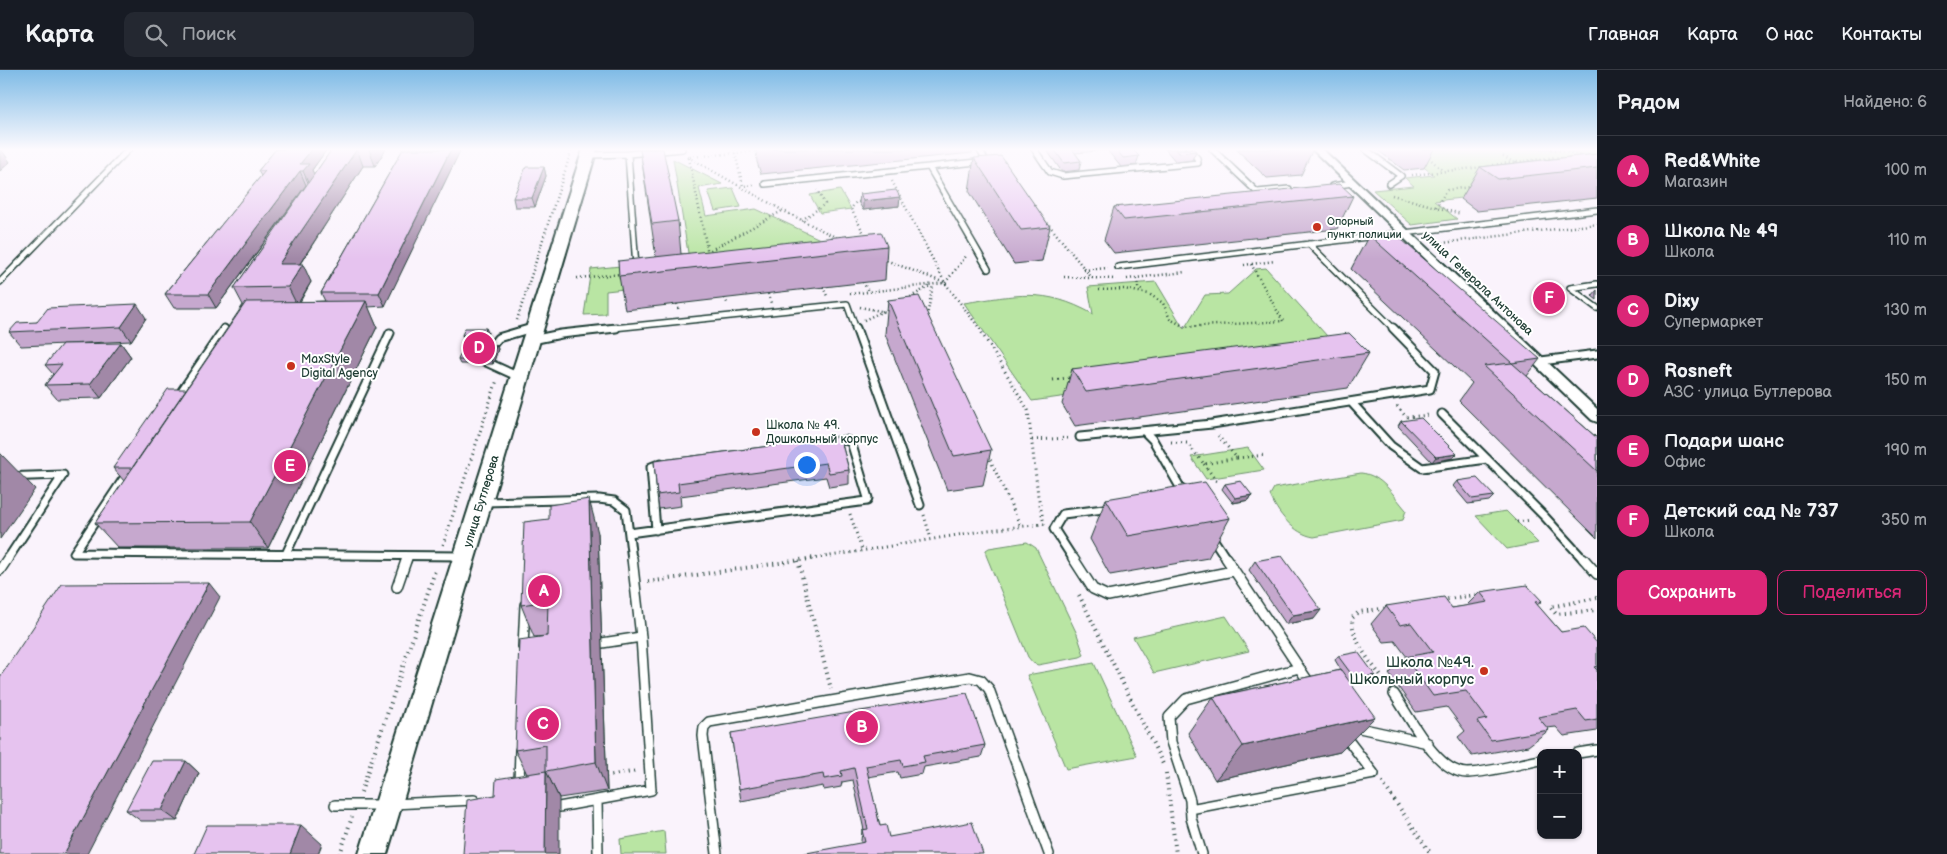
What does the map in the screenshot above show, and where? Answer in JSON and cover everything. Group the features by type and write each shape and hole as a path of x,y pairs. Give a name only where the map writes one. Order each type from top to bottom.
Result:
{"street":[{"name":"улица Бутлерова","path":"373,854 481,502 510,373 526,333 573,186"},
{"name":"улица Генерала Антонова","path":"1355,186 1541,361 1597,417"}],"lane":[{"path":"0,282 94,186"},
{"path":"630,186 636,273"},
{"path":"940,186 988,269"},
{"path":"1250,186 1257,192 1292,189"},
{"path":"1118,267 1597,210"},
{"path":"1080,437 1146,433 1352,403 1430,389 1435,371 1308,244"},
{"path":"1597,284 1570,288 1597,308"},
{"path":"510,373 481,360 498,338 526,333 563,334 847,304 920,505"},
{"path":"174,404 224,329"},
{"path":"286,554 390,332"},
{"path":"1541,361 1597,354"},
{"path":"1352,403 1386,442 1422,468 1487,459"},
{"path":"1442,414 1597,574"},
{"path":"1146,433 1153,440 1180,495 1189,502"},
{"path":"629,533 864,502 868,498 852,445 848,440 826,443"},
{"path":"135,462 74,553 464,556"},
{"path":"656,530 651,467 654,464 673,462"},
{"path":"0,477 64,475 0,570"},
{"path":"481,502 599,499 614,501 626,510 641,637 651,790 559,807"},
{"path":"1123,506 1063,514 1054,529 1093,589 1108,596 1233,571"},
{"path":"1209,532 1233,571 1315,691"},
{"path":"397,587 408,556"},
{"path":"525,595 523,655 532,653"},
{"path":"602,643 641,637"},
{"path":"1202,854 1191,818 1190,800 1171,742 1168,717 1186,699 1299,668"},
{"path":"717,854 703,736 704,727 708,722 970,677 985,682 989,689 1050,854"},
{"path":"1394,694 1428,743 1449,767 1459,772 1468,773 1537,761"},
{"path":"1190,809 1374,774 1343,727 1428,743"},
{"path":"518,793 520,744"},
{"path":"1582,752 1597,750"},
{"path":"597,800 598,854"},
{"path":"335,805 481,802"}],"path":[{"path":"526,333 573,186"},
{"path":"694,186 709,259"},
{"path":"743,186 782,210 845,242"},
{"path":"801,220 824,204 814,186"},
{"path":"894,186 945,283 981,331 1028,410 1038,495 1044,524 1049,533"},
{"path":"1436,207 1447,190 1475,187"},
{"path":"1384,193 1462,214"},
{"path":"892,198 900,197"},
{"path":"865,201 856,202 851,209 868,241"},
{"path":"707,252 782,210"},
{"path":"1046,222 1093,279"},
{"path":"1428,244 1597,224"},
{"path":"880,258 945,283"},
{"path":"1099,290 1135,290 1146,294 1163,304 1172,322 1185,327 1282,320 1251,264"},
{"path":"945,283 959,265"},
{"path":"1084,270 1118,267"},
{"path":"577,278 636,273"},
{"path":"1137,279 1138,287 1146,294"},
{"path":"863,282 868,291"},
{"path":"900,303 933,285 926,321"},
{"path":"823,287 827,297"},
{"path":"768,294 771,303"},
{"path":"847,304 900,315"},
{"path":"854,324 891,307"},
{"path":"340,854 439,556 510,373"},
{"path":"1053,380 1081,376"},
{"path":"1406,416 1442,414"},
{"path":"1217,435 1236,458"},
{"path":"1032,440 1080,437"},
{"path":"1187,443 1217,482"},
{"path":"984,446 1021,527"},
{"path":"1204,464 1266,455"},
{"path":"847,504 862,550"},
{"path":"920,505 931,539"},
{"path":"635,584 798,562 931,539 1044,524"},
{"path":"798,562 834,700"},
{"path":"1075,586 1174,786"},
{"path":"1437,600 1485,593"},
{"path":"1597,598 1550,607 1556,614 1597,610"},
{"path":"1394,694 1353,635 1350,625 1352,618 1359,612 1398,606"},
{"path":"606,776 649,769"},
{"path":"1166,770 1176,854"},
{"path":"1374,774 1385,785 1431,854"}],"green space":[{"path":"677,186 713,186 699,188 706,216 756,209 869,262 606,291 606,314 584,315 591,269 689,259"},
{"path":"1414,186 1574,186 1434,201 1457,219 1412,225 1373,190"},
{"path":"733,188 741,207 715,211 708,191"},
{"path":"840,190 851,209 820,213 810,195"},
{"path":"1266,268 1336,346 1308,362 1032,401 964,303 1030,295 1060,300 1076,305 1093,314 1088,287 1156,282 1184,329 1205,295 1228,294 1256,269"},
{"path":"1248,448 1264,470 1206,479 1191,457"},
{"path":"1361,473 1375,478 1392,492 1406,510 1403,520 1314,537 1300,532 1287,522 1277,509 1270,495 1274,488"},
{"path":"1506,511 1538,543 1507,549 1476,516"},
{"path":"1027,542 1036,548 1077,634 1084,655 1080,657 1038,665 1033,663 1028,657 986,555 986,550 989,548"},
{"path":"1226,616 1249,651 1154,673 1133,637"},
{"path":"1094,663 1137,756 1066,769 1027,675"},
{"path":"664,831 666,854 621,854 620,839"}],"building":[{"path":"253,186 289,186 208,294 165,294"},
{"path":"306,186 332,186 279,264 303,264 288,287 234,288"},
{"path":"382,186 433,186 379,293 321,293"},
{"path":"518,186 537,186 532,198 513,198"},
{"path":"646,186 671,186 678,221 652,224"},
{"path":"992,186 1021,186 1050,227 1021,230"},
{"path":"1324,186 1342,186 1353,196 1124,220 1114,207"},
{"path":"896,190 900,197 863,201 860,194"},
{"path":"881,232 887,246 619,276 618,261"},
{"path":"1394,233 1540,359 1512,363 1369,235"},
{"path":"919,296 991,450 954,456 888,300"},
{"path":"366,301 250,522 95,523 246,302"},
{"path":"137,304 121,327 9,332 17,323 37,322 48,308"},
{"path":"465,328 486,328 484,335 462,335"},
{"path":"1349,333 1369,353 1086,392 1072,369"},
{"path":"121,343 90,384 45,385 62,364 45,365 62,344"},
{"path":"464,345 496,345 491,360 458,360"},
{"path":"1512,363 1597,438 1597,471 1484,366"},
{"path":"168,389 186,389 132,468 113,468"},
{"path":"1421,418 1457,454 1436,457 1401,421"},
{"path":"840,437 849,470 829,473 826,463 678,483 679,492 657,495 654,461"},
{"path":"1477,478 1494,496 1472,499 1457,481"},
{"path":"1241,481 1252,495 1235,498 1225,484"},
{"path":"1205,482 1230,518 1128,536 1106,499"},
{"path":"589,499 596,762 546,771 546,745 515,750 519,640 547,636 548,601 521,605 524,522 549,519 549,505"},
{"path":"1282,556 1321,610 1293,615 1255,561"},
{"path":"209,583 64,854 0,854 0,677 62,584"},
{"path":"1527,585 1542,601 1535,602 1561,632 1584,628 1597,643 1597,666 1594,667 1597,670 1597,719 1586,721 1577,710 1538,717 1549,730 1491,740 1477,721 1487,719 1466,691 1433,696 1405,657 1433,652 1411,623 1400,625 1386,606 1444,597 1452,608 1488,602 1480,592"},
{"path":"1358,652 1375,675 1355,679 1338,656"},
{"path":"1341,670 1375,717 1243,746 1213,697"},
{"path":"967,693 985,745 923,756 925,762 903,766 901,760 866,766 880,826 886,825 889,837 972,822 983,854 801,854 865,842 862,830 868,829 854,768 841,771 842,776 824,779 823,774 739,789 731,733"},
{"path":"152,761 186,761 162,810 126,810"},
{"path":"546,771 545,854 463,854 467,800 495,795 496,779"},
{"path":"207,825 301,825 290,854 194,854"}],"place":[{"name":"Опорный пункт полиции","path":"1317,227"},
{"name":"Детский сад № 737","path":"1549,298"},
{"name":"Rosneft","path":"479,348"},
{"name":"MaxStyle Digital Agency","path":"291,366"},
{"name":"Школа № 49. Дошкольный корпус","path":"756,432"},
{"name":"Подари шанс","path":"290,466"},
{"name":"Red&White","path":"544,591"},
{"name":"Школа №49. Школьный корпус","path":"1484,671"},
{"name":"Dixy","path":"543,724"},
{"name":"Школа № 49","path":"862,727"}]}
